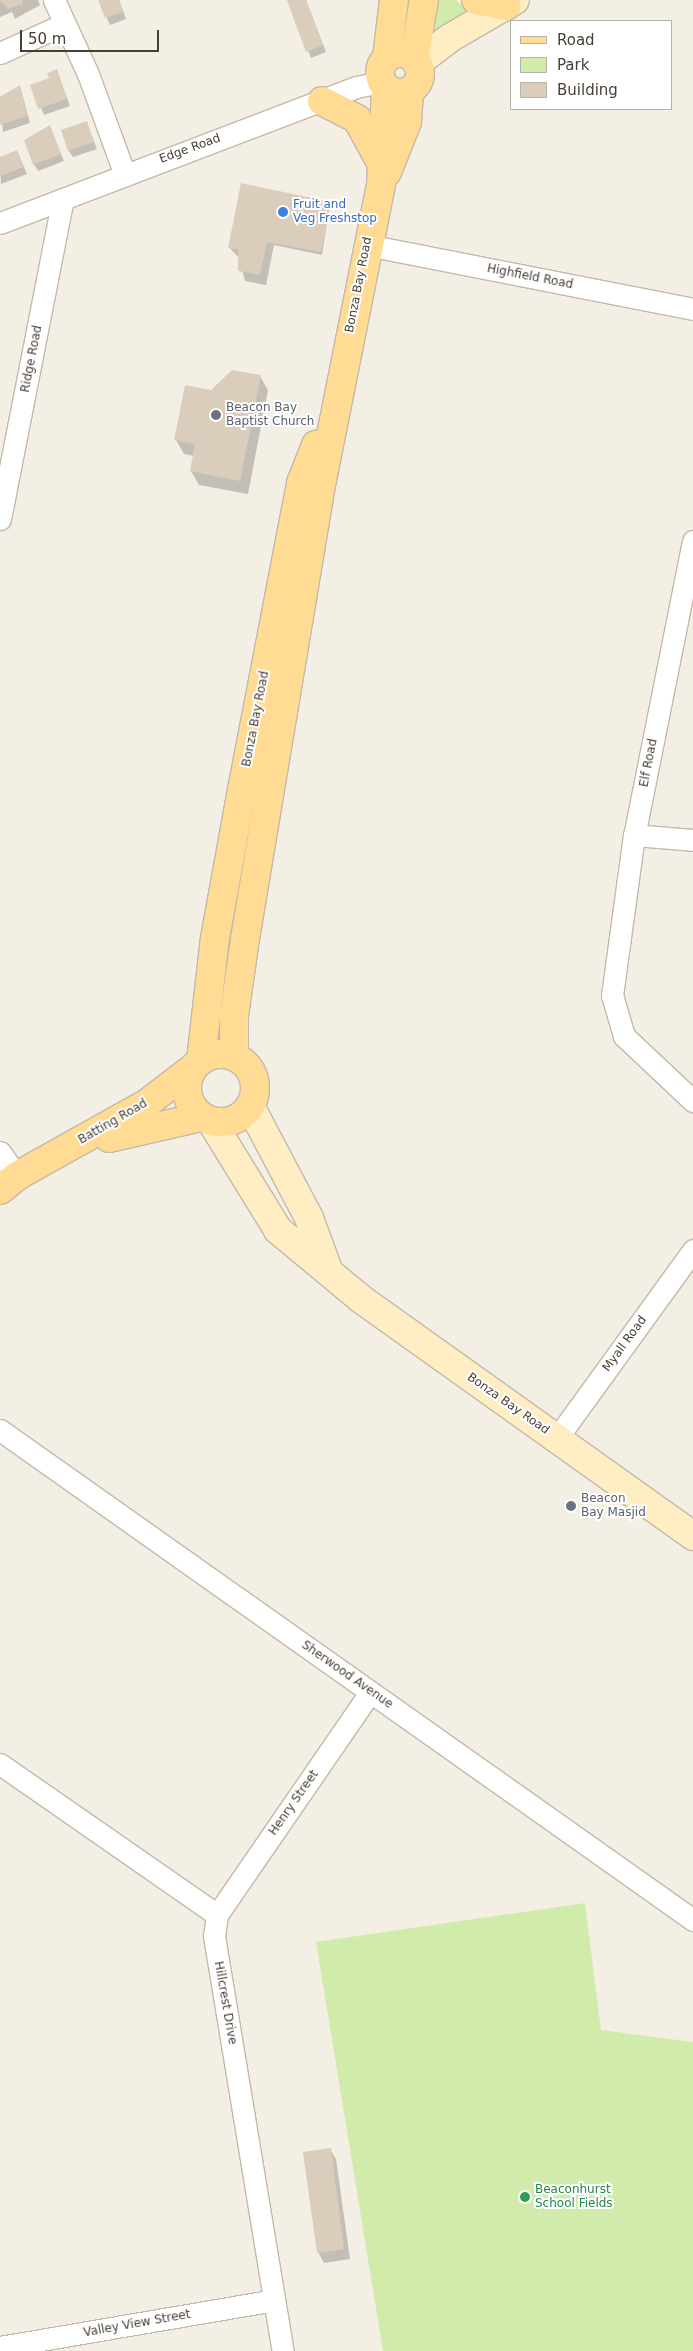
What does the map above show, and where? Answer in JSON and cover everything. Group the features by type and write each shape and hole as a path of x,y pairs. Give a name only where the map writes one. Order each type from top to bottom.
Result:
{"main road":[{"name":"Bonza Bay Road","path":"234,1056 238,978 339,386 381,174 407,122 394,0"},
{"name":"Bonza Bay Road","path":"402,74 424,0"},
{"path":"322,101 358,118 381,174"},
{"name":"Bonza Bay Road","path":"197,1064 215,938 301,483 339,386"},
{"path":"222,1054 234,1056 253,1077 250,1106 233,1120 206,1119 186,1088 197,1064 222,1054"},
{"name":"Batting Road","path":"8,1183 146,1104 197,1064"},
{"name":"Batting Road","path":"56,1155 134,1130 206,1119"}],"street":[{"path":"54,0 125,175"},
{"name":"Edge Road","path":"0,223 322,101 402,74 497,6"},
{"path":"0,53 64,24"},
{"name":"Ridge Road","path":"0,519 63,199"},
{"name":"Highfield Road","path":"367,245 693,309"},
{"name":"Elf Road","path":"693,541 634,835 613,987 614,1009 624,1036 693,1101"},
{"path":"634,835 693,840"},
{"name":"Bonza Bay Road","path":"250,1106 308,1218 327,1267"},
{"name":"Bonza Bay Road","path":"206,1119 278,1230 327,1267 361,1298 693,1536"},
{"path":"0,1152 8,1183"},
{"name":"Myall Road","path":"557,1438 693,1250"},
{"name":"Sherwood Avenue","path":"0,1430 693,1920"},
{"name":"Henry Street","path":"217,1915 370,1692"},
{"path":"0,1764 217,1915"},
{"name":"Hillcrest Drive","path":"217,1915 214,1936 283,2351"},
{"name":"Valley View Street","path":"0,2347 274,2300"}],"green space":[{"path":"433,0 456,0 461,5 478,7 440,30 431,29"},
{"name":"Beaconhurst School Fields","path":"585,1903 601,2030 693,2042 693,2351 383,2351 316,1942"}],"building":[{"path":"0,0 22,0 23,4 8,9"},
{"path":"98,0 119,0 123,12 105,18"},
{"path":"287,0 306,0 323,45 306,52"},
{"path":"57,69 67,99 38,109 30,85 49,78 47,73"},
{"path":"20,85 27,116 0,125 0,97"},
{"path":"87,121 94,142 68,151 61,130"},
{"path":"50,125 61,154 33,165 24,140"},
{"path":"17,150 24,167 0,176 0,157"},
{"path":"241,183 331,202 321,252 267,242 260,275 238,271 238,249 228,248"},
{"name":"Beacon Bay Baptist Church","path":"232,370 261,375 240,481 190,471 195,444 174,440 185,385 211,390"},
{"path":"331,2148 344,2249 317,2253 303,2152"}],"place":[{"name":"Fruit and Veg Freshstop","path":"283,212"},
{"name":"Beacon Bay Baptist Church","path":"216,415"},
{"name":"Beacon Bay Masjid","path":"571,1506"},
{"name":"Beaconhurst School Fields","path":"525,2197"}]}
